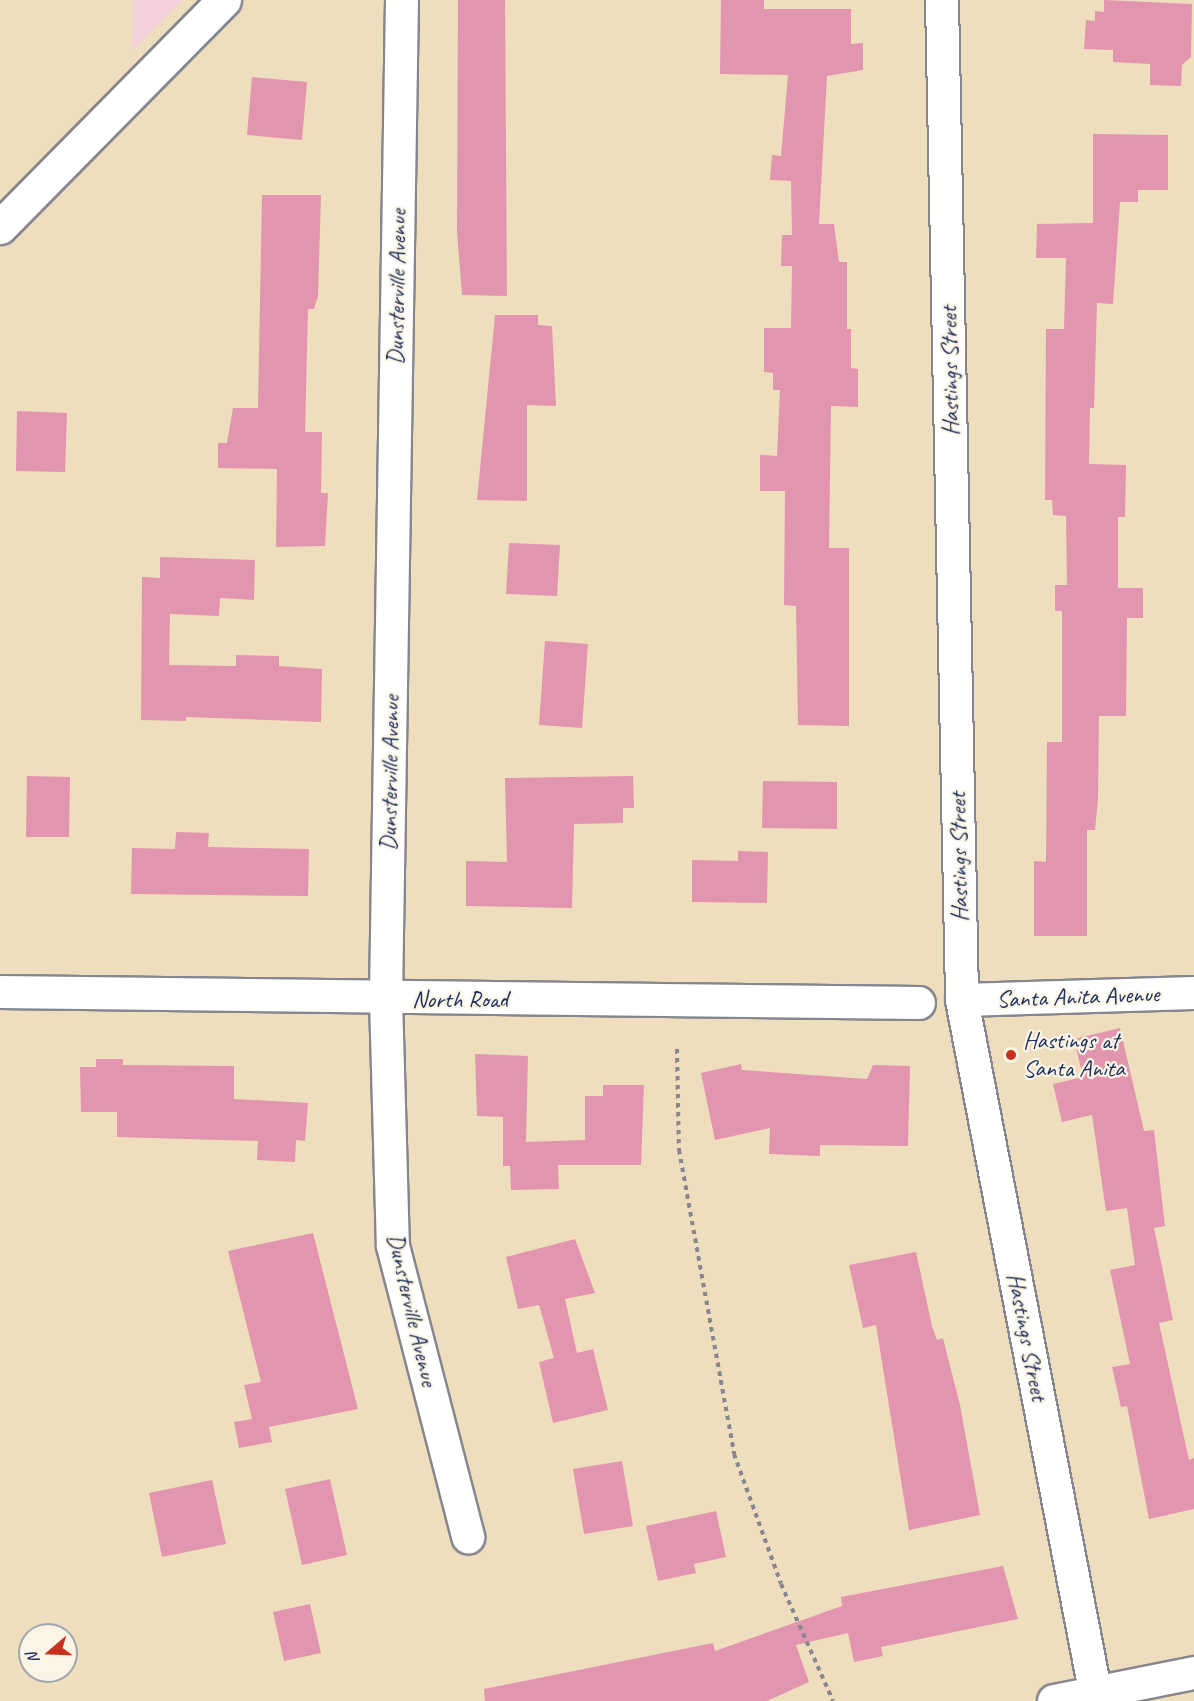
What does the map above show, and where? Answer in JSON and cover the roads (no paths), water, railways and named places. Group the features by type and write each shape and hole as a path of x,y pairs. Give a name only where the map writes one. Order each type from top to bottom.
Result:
{"main road":[{"path":"0,227 224,0"}],"street":[{"name":"Dunsterville Avenue","path":"402,0 386,999 393,1246 468,1536"},
{"name":"Hastings Street","path":"942,0 962,1000 1096,1698"},
{"name":"North Road","path":"0,992 386,999 919,1003"},
{"name":"Santa Anita Avenue","path":"962,1000 1194,993"},
{"path":"1054,1701 1096,1698 1194,1673"}],"place":[{"name":"Hastings at Santa Anita","path":"1011,1055"}]}
